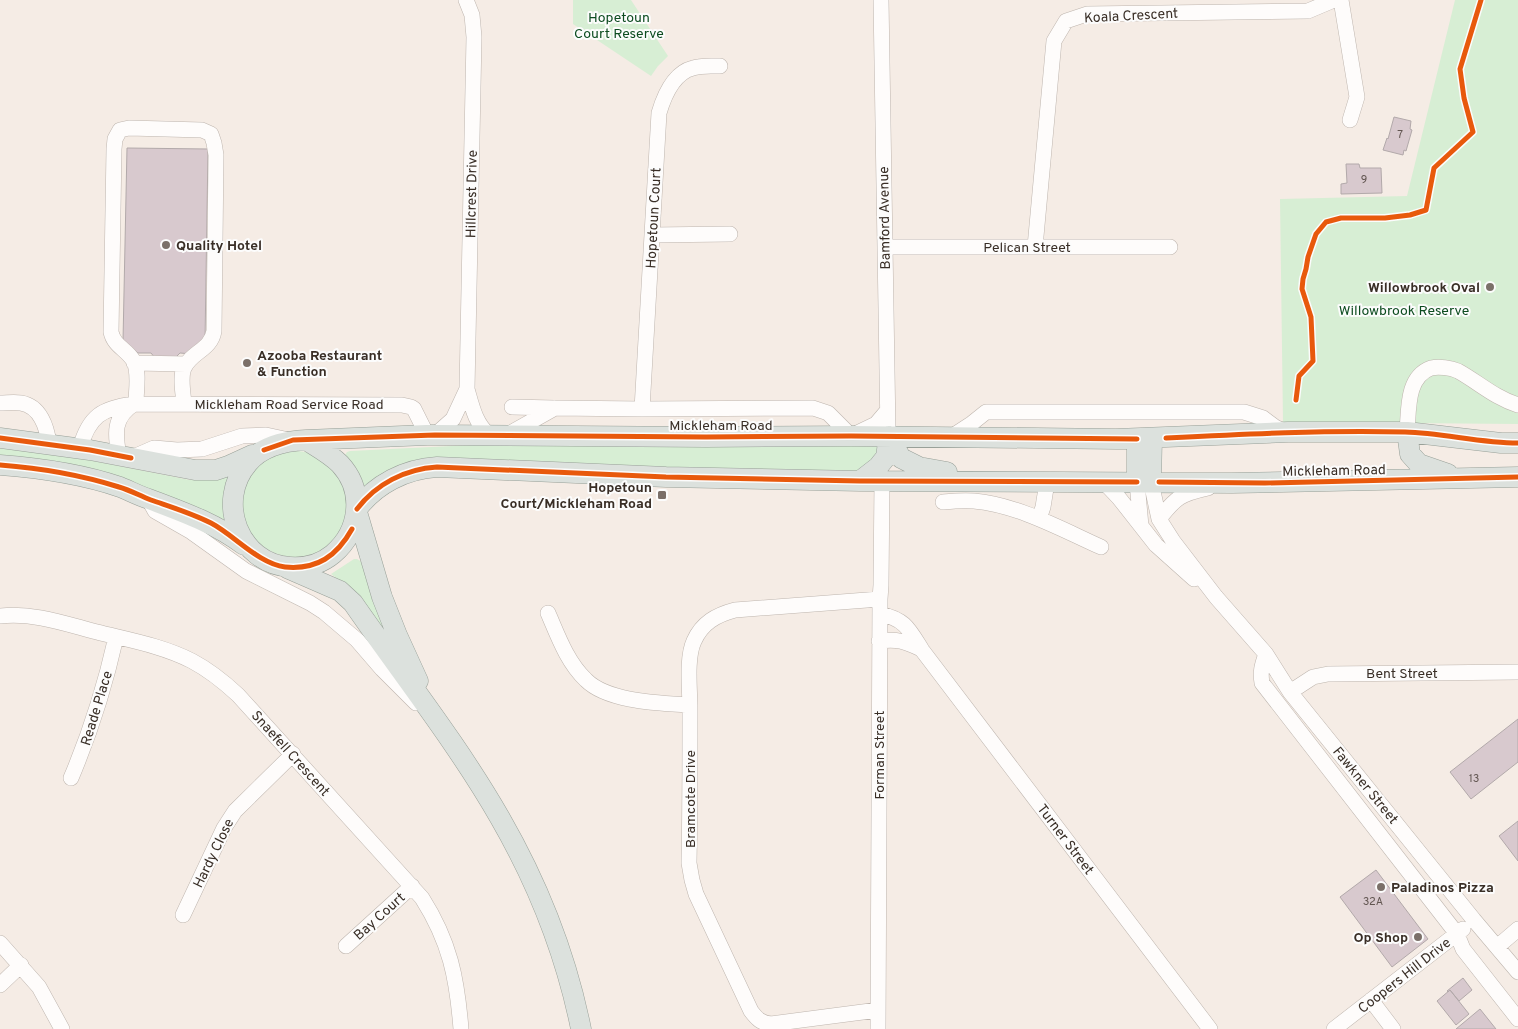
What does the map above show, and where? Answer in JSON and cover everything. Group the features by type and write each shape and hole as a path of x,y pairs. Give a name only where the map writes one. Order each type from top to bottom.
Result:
{"main road":[{"name":"Mickleham Road","path":"300,440 431,435 1144,438 1288,432 1407,432 1501,443 1518,443"},
{"path":"1407,432 1410,454 1418,464 1464,479"},
{"path":"1381,481 1400,464 1404,455 1407,432"},
{"path":"860,481 878,467 886,457 889,436"},
{"path":"889,436 901,458 919,466 996,481"},
{"path":"0,438 80,448 195,470 216,470 264,450 300,440 339,463 349,476 356,492 357,511 375,576 397,636 440,728"},
{"path":"1144,438 1144,482"},
{"path":"252,552 240,536 233,518 232,498 237,478 248,462 264,450"},
{"path":"0,465 72,475 121,488 211,523 267,561 340,591 352,603 500,817 535,886 550,921 565,964 581,1029"},
{"name":"Mickleham Road","path":"357,511 363,501 398,476 411,470 437,467 666,477 860,481 1232,483 1518,477"},
{"path":"282,567 300,568 316,564 332,556 344,544 352,529 357,511"}],"street":[{"name":"Hillcrest Drive","path":"466,0 472,15 474,37 468,388 478,422 482,428 498,435"},
{"name":"Bamford Avenue","path":"881,0 887,411 889,436"},
{"name":"Koala Crescent","path":"1035,247 1054,41 1066,21 1088,14 1308,11 1334,0"},
{"path":"1341,0 1357,97 1350,120"},
{"name":"Hopetoun Court","path":"642,409 659,113 665,94 678,77 692,68 720,66"},
{"path":"184,404 183,374 186,364 210,344 214,331 216,156 214,143 211,134 202,130 129,128 120,130 115,139 114,150 111,332 115,343 132,358 136,372 135,404 127,408 119,420 116,436 125,457 154,448 177,450 202,449 242,436 266,435 300,440"},
{"path":"652,234 730,234"},
{"name":"Pelican Street","path":"885,247 1170,247"},
{"path":"134,362 186,364"},
{"path":"1407,432 1409,406 1415,380 1426,370 1437,366 1456,370 1506,402 1518,406"},
{"name":"Hillcrest Drive","path":"431,435 453,419 468,388"},
{"path":"0,403 22,403 30,406 37,412 47,428 49,444"},
{"name":"Mickleham Road Service Road","path":"80,448 85,431 99,413 116,406 135,404 402,405 414,409 431,435"},
{"name":"Mickleham Road","path":"512,407 642,409 813,408 828,413 851,436"},
{"path":"498,435 555,408"},
{"path":"851,436 876,424 887,411"},
{"name":"Mickleham Road","path":"951,437 986,412 1244,412 1262,418 1275,427 1288,432"},
{"name":"Forman Street","path":"878,1029 882,481"},
{"path":"1039,519 1047,482"},
{"name":"Fawkner Street","path":"1102,482 1119,498 1156,545 1216,597"},
{"path":"1142,528 1144,482"},
{"name":"Fawkner Street","path":"1144,482 1159,519 1173,541 1216,597 1266,654 1290,692 1518,972"},
{"path":"1159,519 1169,505 1182,494 1232,483"},
{"path":"148,499 155,510 190,531 246,571 310,603 340,625 440,728"},
{"path":"943,502 976,501 1005,508 1039,519 1101,547"},
{"name":"Bramcote Drive","path":"878,1010 771,1024 758,1020 751,1011 698,900 689,863 691,654 693,642 700,630 721,613 735,610 880,599"},
{"path":"548,613 568,658 587,681 600,689 618,696 690,705"},
{"name":"Snaefell Crescent","path":"0,616 14,614 36,617 173,652 207,670 238,695 412,886 430,910 446,945 457,984 461,1029"},
{"name":"Turner Street","path":"880,614 894,617 907,627 922,650 1210,1029"},
{"name":"Reade Place","path":"71,778 86,742 103,690 116,637"},
{"name":"Turner Street","path":"880,641 905,641 922,650"},
{"path":"1266,654 1261,667 1262,683 1457,934 1463,949 1518,1019"},
{"name":"Bent Street","path":"1290,692 1313,677 1328,674 1518,672"},
{"name":"Hardy Close","path":"183,915 224,828 235,811 292,754"},
{"name":"Bay Court","path":"346,946 412,886"},
{"name":"Coopers Hill Drive","path":"1334,1029 1474,920"},
{"path":"1497,947 1518,929"},
{"path":"0,943 39,987 62,1029"},
{"path":"0,985 20,965"},
{"path":"1371,1000 1393,1029"}],"green space":[{"name":"Hopetoun Court Reserve","path":"573,0 631,0 668,56 651,76 573,24"},
{"name":"Willowbrook Reserve","path":"1455,0 1518,0 1518,424 1283,422 1280,199 1407,196"},
{"path":"492,444 877,445 880,450 861,471 849,472 775,472 461,461 365,491 345,455 350,451"},
{"path":"0,445 28,448 190,480 212,479 229,475 227,519 0,456"},
{"path":"295,451 315,455 332,467 344,484 348,504 344,524 332,541 315,553 295,557 275,553 258,541 246,524 242,504 246,484 258,467 275,455"},
{"path":"354,559 362,562 388,635 345,585 331,574"}],"building":[{"path":"1394,117 1411,121 1410,129 1412,130 1403,155 1383,150"},
{"name":"Quality Hotel","path":"127,148 208,149 205,341 192,354 180,353 174,359 155,358 151,353 138,353 123,341"},
{"path":"1346,164 1359,164 1360,168 1381,168 1382,193 1341,194 1341,184 1347,183"},
{"path":"1518,719 1518,762 1471,799 1450,772"},
{"path":"1518,821 1518,861 1499,836"},
{"path":"1376,870 1428,939 1392,967 1340,897"},
{"path":"1463,978 1472,990 1459,1001 1450,990 1447,991"},
{"path":"1450,990 1469,1014 1456,1025 1437,1001"},
{"path":"1480,1009 1496,1029 1456,1029"}],"cycle path":[{"path":"1296,400 1299,376 1313,361 1311,317 1302,289 1308,257 1316,234 1326,222 1341,218 1385,218 1410,215 1426,210 1434,168 1473,132 1464,98 1460,69 1481,0"},
{"path":"1166,438 1285,433 1375,432 1419,433 1518,443"},
{"path":"264,450 293,440 435,435 1137,439"},
{"path":"0,438 90,450 131,458"},
{"path":"0,465 60,473 123,488 211,523 266,561 285,567 307,566 325,559 340,547 352,529"},
{"path":"357,509 373,492 392,479 425,468 437,467 666,477 860,481 1137,482"},
{"path":"1159,482 1265,483 1518,477"}],"place":[{"name":"Quality Hotel","path":"166,245"},
{"name":"Willowbrook Oval","path":"1490,287"},
{"name":"Azooba Restaurant & Function","path":"247,363"},
{"name":"Hopetoun Court/Mickleham Road","path":"662,495"},
{"name":"Paladinos Pizza","path":"1381,887"},
{"name":"Op Shop","path":"1418,937"}]}
